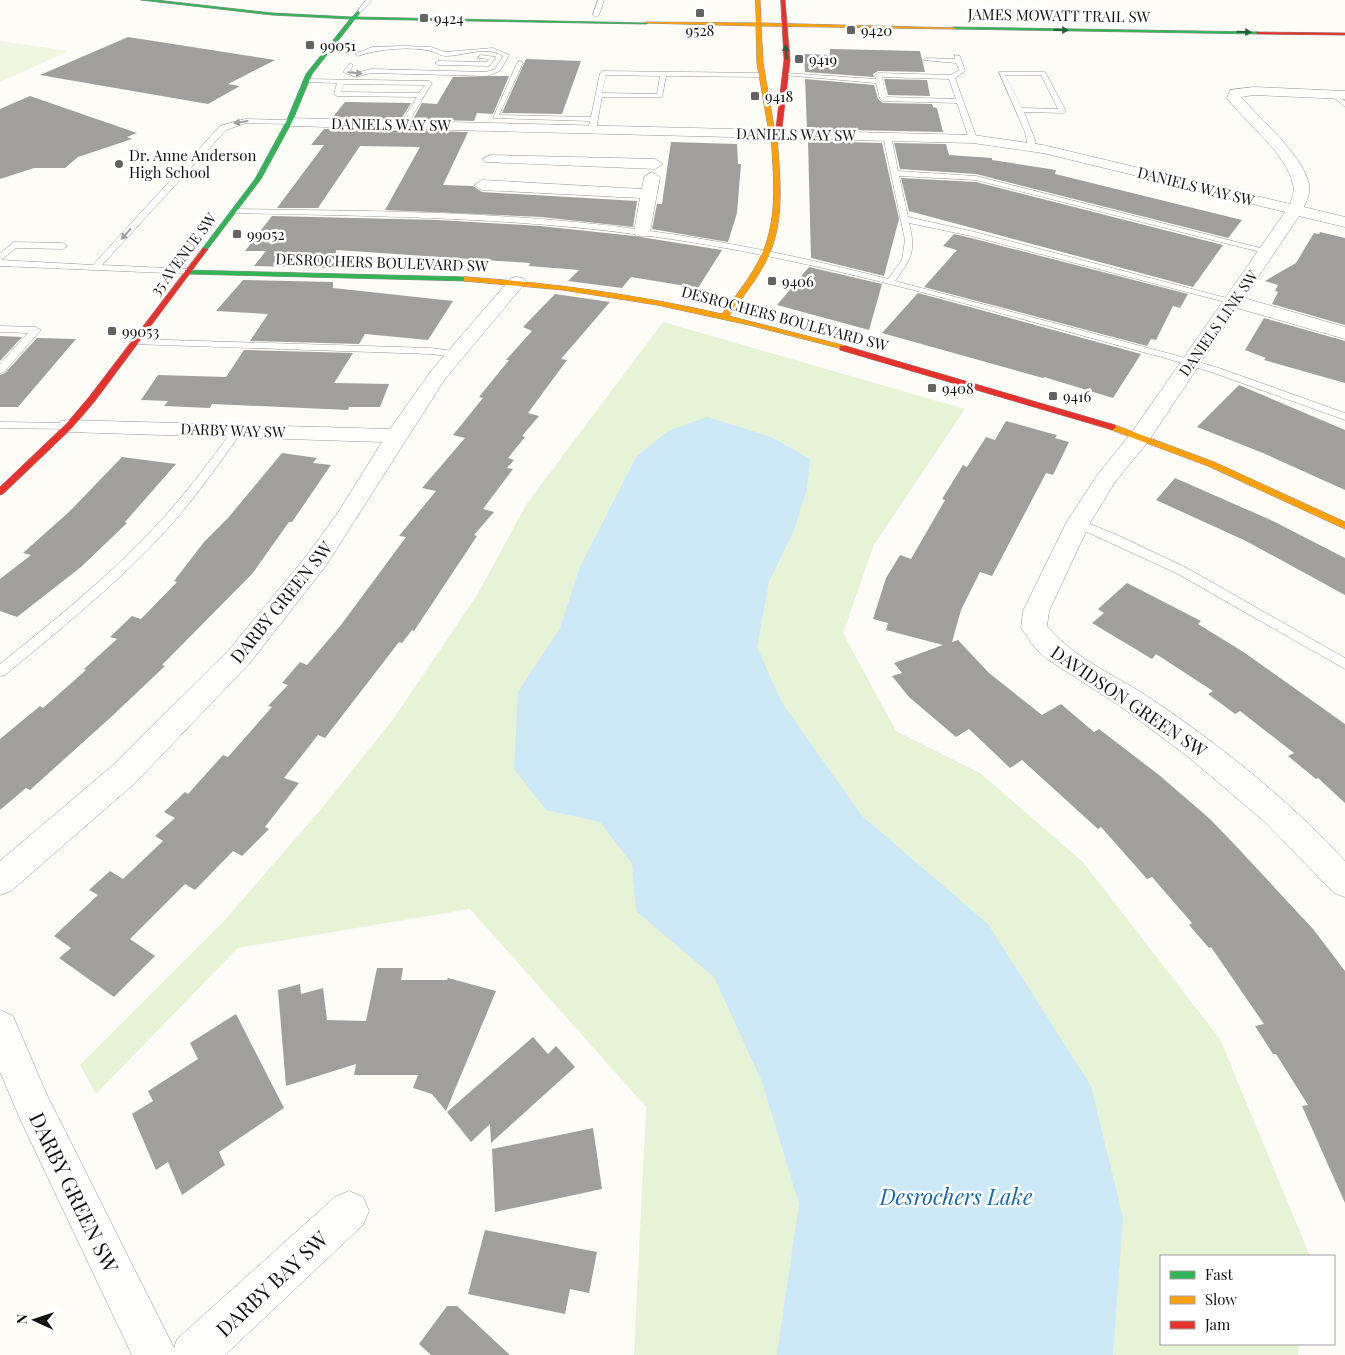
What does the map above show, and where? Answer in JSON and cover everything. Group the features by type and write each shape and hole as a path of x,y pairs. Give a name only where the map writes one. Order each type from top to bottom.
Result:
{"street":[{"name":"JAMES MOWATT TRAIL SW","path":"143,0 247,12 356,15 758,22 1227,20"},
{"name":"JAMES MOWATT TRAIL SW","path":"200,0 356,15 596,15 758,22"},
{"path":"725,316 767,253 776,218 774,133 771,127 762,74 758,0"},
{"path":"774,133 779,127 786,75 783,0"},
{"name":"35 AVENUE SW","path":"0,492 69,426 258,179 289,122 305,81 317,63 356,15"},
{"name":"JAMES MOWATT TRAIL SW","path":"784,22 1345,33"},
{"path":"1301,22 1345,23"},
{"path":"1295,210 1301,193 1298,176 1234,96 1235,93 1254,91 1340,95"},
{"name":"DANIELS WAY SW","path":"289,122 403,125 594,124 661,131 973,139 1032,147 1345,222"},
{"path":"585,191 594,124"},
{"path":"642,232 661,131"},
{"path":"490,159 655,164"},
{"path":"524,187 534,160"},
{"path":"482,185 649,194"},
{"name":"DANIELS LINK SW","path":"1140,436 1295,210"},
{"name":"DESROCHERS BOULEVARD SW","path":"188,272 419,277 517,282 662,302 725,316 1040,405 1140,436 1258,484 1345,526"},
{"name":"DARBY GREEN SW","path":"0,881 124,774 238,657 321,554 346,518 422,396 454,354 517,282"},
{"path":"1233,301 1345,333"},
{"name":"DARBY WAY SW","path":"69,426 397,436"},
{"name":"DAVIDSON GREEN SW","path":"1140,436 1106,479 1078,523 1036,611 1034,628 1043,642 1065,658 1132,699 1201,749 1268,807 1345,883"},
{"name":"DARBY GREEN SW","path":"0,1028 34,1108 155,1355"},
{"name":"DARBY BAY SW","path":"193,1355 349,1211"}],"lane":[{"path":"356,15 369,0"},
{"path":"596,15 601,0"},
{"path":"358,54 369,48 430,49 437,50 442,55 493,57 489,64 438,63"},
{"path":"388,49 376,54 388,56"},
{"path":"350,65 346,72 350,74 371,71 494,73 506,55 496,51 466,50 427,57"},
{"path":"403,125 429,83 442,55"},
{"path":"926,60 958,58 962,71 952,76 878,75 883,100 960,101"},
{"path":"520,63 495,117 594,124 603,73 762,74"},
{"path":"1018,110 1063,111 1043,73 1001,73 1018,110 1033,140 1032,147"},
{"path":"599,95 660,96 663,74"},
{"path":"786,75 879,80"},
{"path":"952,76 973,139"},
{"path":"305,81 340,82 358,88 400,89 429,83"},
{"path":"340,82 337,94 358,88 380,88 400,89 422,95"},
{"path":"1340,95 1345,105"},
{"path":"97,266 223,128 245,121 289,122"},
{"path":"887,136 909,240 906,260 890,282"},
{"path":"895,173 976,178 1268,251"},
{"path":"234,211 498,220 642,232 767,253 890,282 1191,363 1345,418"},
{"path":"904,219 972,234 1233,301"},
{"path":"0,258 14,245 63,246"},
{"path":"0,263 97,266 188,272"},
{"path":"0,329 36,330 0,370"},
{"path":"135,342 421,351 454,354"},
{"path":"0,425 69,426"},
{"path":"0,671 64,619 154,535 191,493 238,430"},
{"path":"1078,523 1108,535 1212,586 1345,664"}],"green space":[{"path":"0,41 69,51 0,82"},
{"path":"663,322 965,409 874,545 843,633 896,731 980,773 1083,862 1220,1039 1310,1255 1160,1255 1160,1345 1299,1345 1298,1355 634,1355 646,1107 470,909 238,948 96,1094 80,1065 224,921 321,809 394,718 477,595 526,505"}],"water":[{"name":"Desrochers Lake","path":"707,417 771,437 810,459 807,489 794,530 769,582 757,647 782,703 862,816 988,924 1091,1086 1123,1218 1113,1355 777,1355 799,1204 762,1082 714,977 636,911 632,864 600,822 546,810 514,769 518,692 560,628 580,567 636,457 668,431"}],"building":[{"path":"128,37 275,60 228,84 240,86 208,104 40,75"},
{"path":"830,49 920,51 925,72 878,71 873,74 874,77 805,72 804,54 830,55"},
{"path":"526,59 581,61 562,114 502,113"},
{"path":"509,76 493,114 477,113 474,121 413,119 422,103 437,104 453,77"},
{"path":"805,79 874,85 878,99 883,103 932,104 933,107 937,108 943,132 807,129"},
{"path":"884,79 927,80 930,96 888,95"},
{"path":"30,96 137,133 127,137 132,139 78,157 65,168 34,168 0,179 0,109"},
{"path":"345,102 411,103 401,119 333,117"},
{"path":"324,129 468,132 443,185 473,186 482,192 637,201 633,227 541,217 385,210 420,147 360,146 318,208 277,208 324,145 311,145"},
{"path":"808,141 882,143 899,219 884,276 811,258"},
{"path":"671,142 737,144 738,164 741,164 737,213 728,242 652,229 657,204 662,204"},
{"path":"894,143 946,144 949,155 992,158 992,160 1056,170 1055,174 1242,220 1228,238 976,174 900,169"},
{"path":"901,178 976,182 1223,245 1193,287 909,211"},
{"path":"272,216 438,220 540,226 634,236 722,250 698,288 631,277 622,288 568,281 579,270 529,266 530,263 336,250 334,268 254,266 266,251 245,251"},
{"path":"1320,232 1345,238 1345,325 1272,304 1278,292 1275,291 1278,285 1265,281 1296,263 1314,233 1319,234"},
{"path":"954,234 1188,294 1180,308 1173,306 1156,340 1151,339 1147,346 924,287 957,250 943,246"},
{"path":"809,267 882,284 869,330 777,305"},
{"path":"243,280 333,282 333,288 453,301 428,340 365,334 359,344 250,341 268,314 216,311"},
{"path":"918,293 1141,354 1113,398 1044,377 882,333"},
{"path":"555,294 610,302 561,359 567,360 528,413 539,416 522,436 525,437 508,458 514,460 507,468 513,469 483,509 494,512 474,535 477,536 414,631 412,630 402,643 399,642 325,738 318,735 284,778 299,783 265,827 269,829 242,856 233,851 195,890 185,884 130,939 155,956 114,997 59,958 71,948 54,936 98,895 89,890 110,871 123,879 163,841 155,836 175,818 164,812 185,792 188,794 223,755 228,757 272,707 268,706 288,685 282,683 300,662 307,665 341,625 406,537 399,536 436,491 422,488 465,438 453,435 483,398 479,397 509,360 506,360 532,331 523,327"},
{"path":"1264,318 1345,341 1345,383 1264,360 1266,358 1245,350"},
{"path":"0,336 22,337 0,361"},
{"path":"37,338 76,339 18,407 0,407 0,375 5,373"},
{"path":"244,350 353,353 334,383 389,384 380,407 349,407 348,410 212,404 210,408 164,406 168,401 141,400 158,375 226,377"},
{"path":"1239,385 1345,430 1345,490 1263,453 1197,427"},
{"path":"1006,421 1057,435 1055,438 1069,442 1053,475 1046,473 992,576 980,572 961,610 952,642 958,640 989,673 1042,715 1061,704 1094,732 1099,729 1159,775 1210,819 1235,845 1313,929 1345,971 1345,1203 1302,1106 1308,1105 1276,1054 1273,1054 1255,1026 1264,1024 1211,947 1209,948 1189,925 1192,923 1152,877 1147,879 1101,827 1098,829 1022,760 1010,768 969,729 956,737 909,697 892,676 902,673 894,663 943,645 886,630 888,623 873,619 886,578 900,555 911,559 945,500 942,499 963,465 967,467 986,437 995,440"},
{"path":"282,453 317,458 313,463 331,465 292,522 289,522 252,574 162,665 165,666 110,718 30,790 26,788 0,810 0,739 40,706 43,708 86,670 84,669 117,639 110,637 132,616 141,619 177,582 174,581 204,542 228,518"},
{"path":"122,457 176,464 125,522 127,523 81,567 17,617 0,611 0,579 31,555 23,553 70,511"},
{"path":"1175,478 1273,521 1345,558 1345,595 1246,541 1156,500"},
{"path":"1127,583 1201,621 1198,624 1245,653 1345,724 1345,803 1318,778 1316,779 1288,756 1294,753 1240,711 1235,714 1208,694 1213,691 1156,654 1152,659 1092,623 1104,613 1098,609"},
{"path":"377,968 403,968 401,980 447,980 448,978 496,991 446,1111 432,1094 413,1088 418,1075 354,1075 356,1064 286,1086 278,990 300,984 301,994 323,988 327,1020 366,1021"},
{"path":"236,1014 284,1108 219,1152 225,1165 182,1195 168,1162 156,1170 132,1114 153,1101 148,1091 198,1059 190,1043"},
{"path":"533,1037 548,1054 556,1046 575,1067 491,1143 490,1124 471,1142 447,1112"},
{"path":"593,1128 602,1189 495,1212 492,1149"},
{"path":"485,1230 597,1252 589,1293 570,1289 565,1314 468,1294"},
{"path":"447,1306 457,1306 510,1355 431,1355 419,1344"}],"traffic: fast":[{"path":"143,0 272,14 353,18 646,23"},
{"path":"205,249 258,179 289,122 309,74 358,12"},
{"path":"955,28 1258,33"},
{"path":"188,272 467,279"}],"traffic: slow":[{"path":"725,316 765,255 773,233 777,209 774,133 771,127 760,63 758,0"},
{"path":"646,23 955,28"},
{"path":"467,279 516,282 611,294 704,312 843,348"},
{"path":"1112,427 1211,464 1345,526"}],"traffic: jam":[{"path":"779,128 787,60 783,0"},
{"path":"1258,33 1345,34"},
{"path":"0,492 69,426 92,399 205,249"},
{"path":"843,348 1112,427"}],"place":[{"name":"9528","path":"700,13"},
{"name":"9424","path":"424,18"},
{"name":"9420","path":"851,30"},
{"name":"99051","path":"310,45"},
{"name":"9419","path":"799,59"},
{"name":"9418","path":"755,96"},
{"name":"Dr. Anne Anderson High School","path":"119,164"},
{"name":"99052","path":"237,234"},
{"name":"9406","path":"772,281"},
{"name":"99053","path":"112,331"},
{"name":"9408","path":"932,388"},
{"name":"9416","path":"1053,396"}]}
